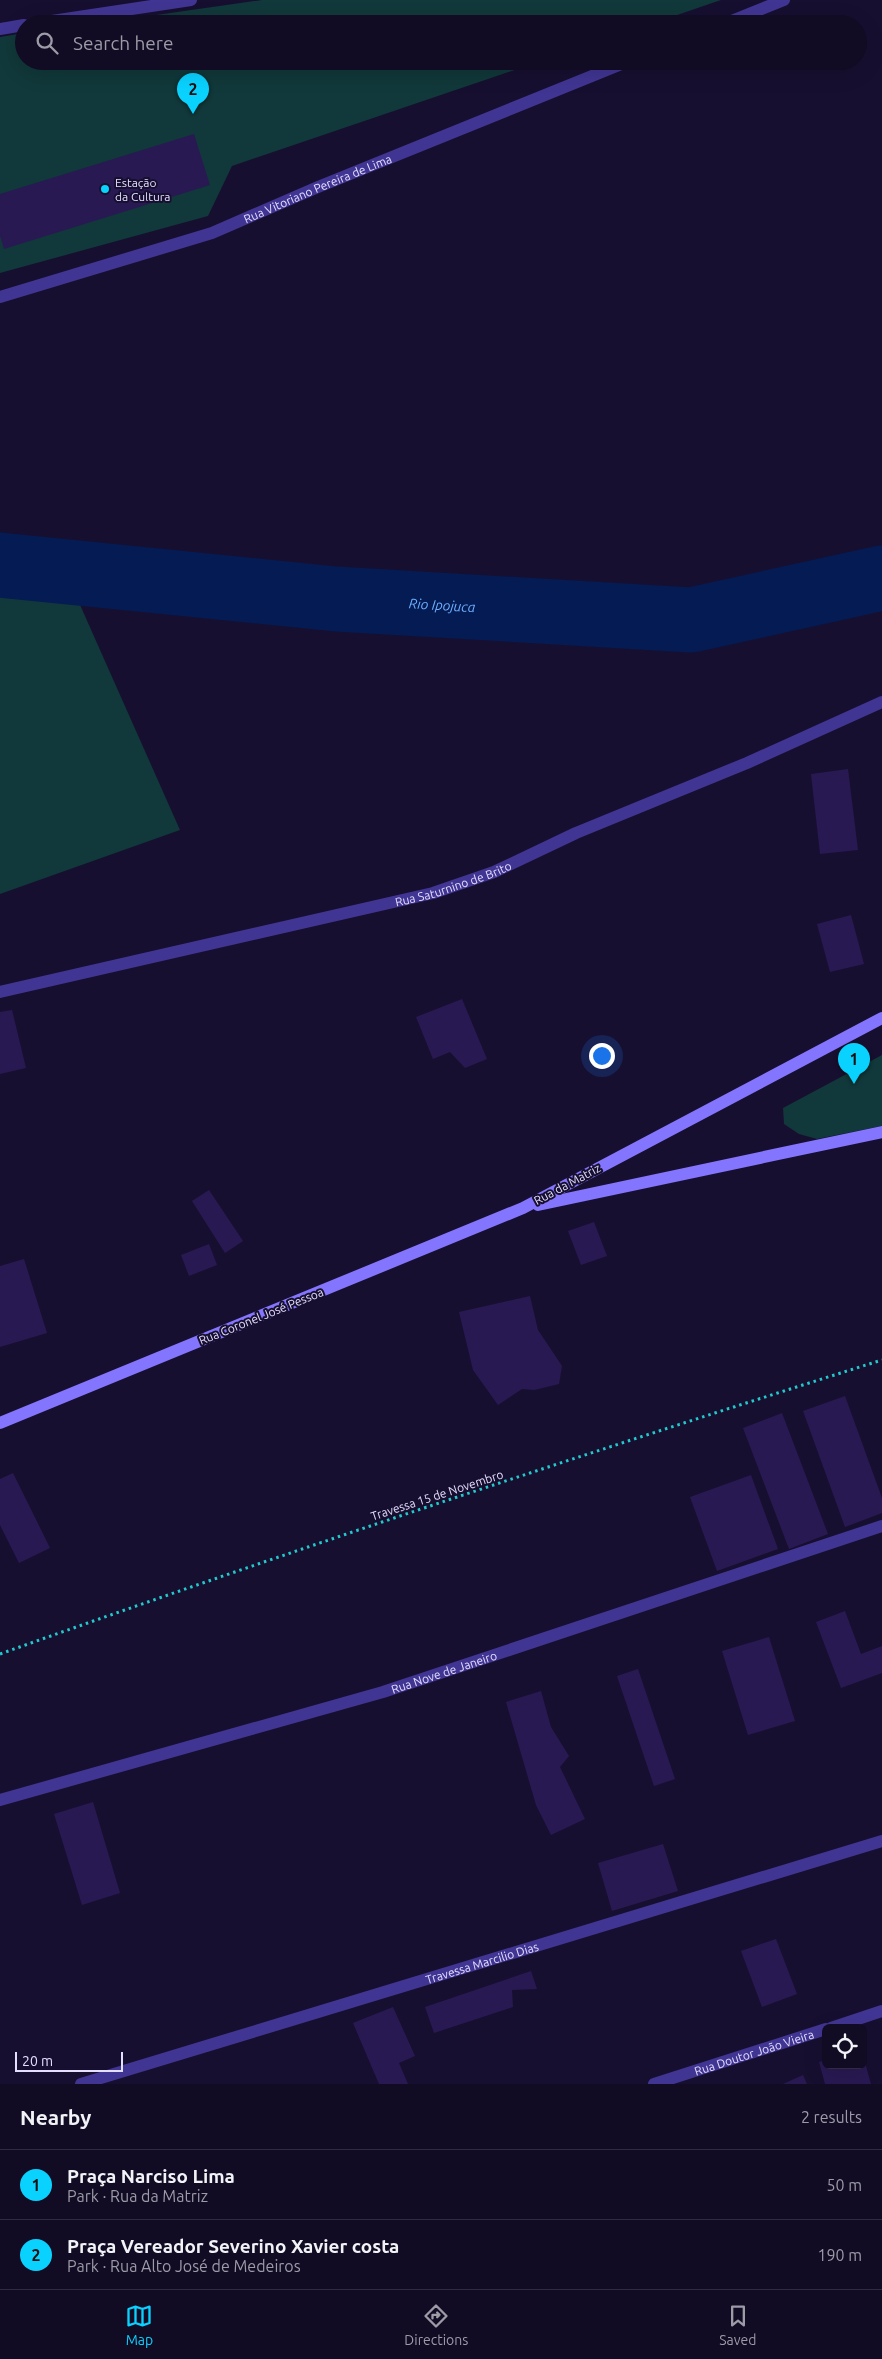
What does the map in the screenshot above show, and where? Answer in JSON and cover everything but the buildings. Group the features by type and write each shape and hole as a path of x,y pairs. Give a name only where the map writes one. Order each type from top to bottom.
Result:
{"main road":[{"name":"Rua da Matriz","path":"523,1208 882,1018"},
{"name":"Rua da Matriz","path":"523,1208 882,1132"},
{"name":"Rua Coronel José Pessoa","path":"0,1423 523,1208"}],"street":[{"path":"92,15 192,0"},
{"path":"746,15 784,0"},
{"path":"0,28 15,26"},
{"name":"Rua Vitoriano Pereira de Lima","path":"0,297 212,233 318,187 607,70"},
{"name":"Rua Saturnino de Brito","path":"0,992 432,893 494,872 576,833 747,763 882,702"},
{"name":"Rua Nove de Janeiro","path":"0,1800 383,1692 882,1526"},
{"name":"Travessa Marcilio Dias","path":"81,2084 882,1841"},
{"name":"Rua Doutor João Vieira","path":"843,2024 882,2011"},
{"name":"Rua Doutor João Vieira","path":"654,2084 822,2030"}],"path":[{"name":"Travessa 15 de Novembro","path":"0,1654 614,1445 882,1360"}],"green space":[{"path":"262,0 721,0 677,15 156,15"},
{"path":"15,34 15,70 515,70 232,166 208,216 0,273 0,37"},
{"path":"0,570 65,571 180,830 0,894"},
{"path":"882,1055 882,1126 817,1139 799,1134 784,1124 783,1108"}],"waterway":[{"name":"Rio Ipojuca","path":"0,565 336,599 691,620 882,578"}],"place":[{"name":"Praça Vereador Severino Xavier costa","path":"193,114"},
{"name":"Estação da Cultura","path":"105,189"},
{"name":"Praça Narciso Lima","path":"854,1084"}]}
